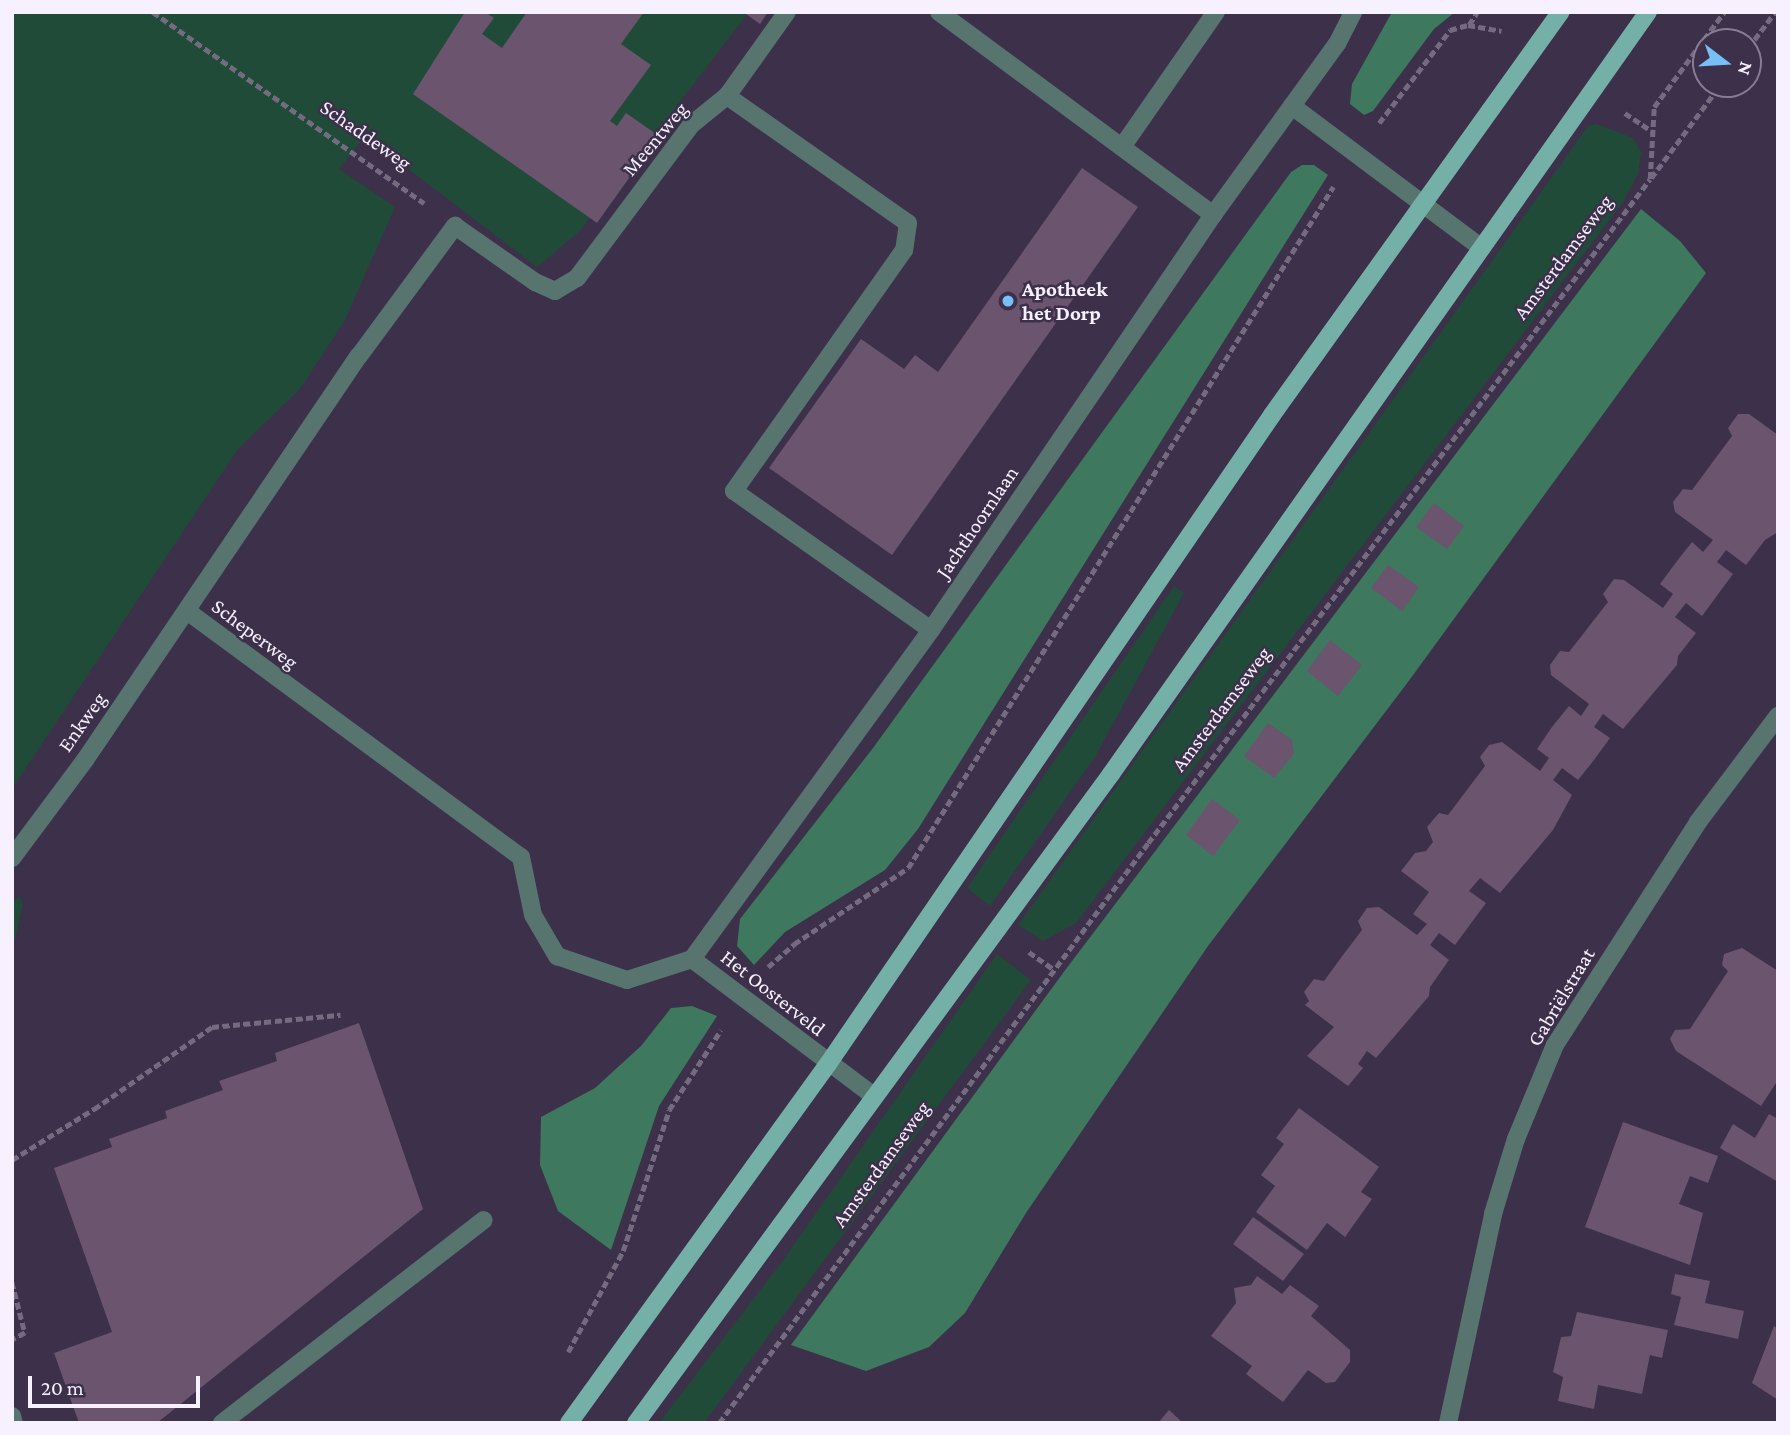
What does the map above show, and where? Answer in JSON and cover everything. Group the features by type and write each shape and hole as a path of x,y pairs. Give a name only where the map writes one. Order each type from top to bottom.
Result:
{"main road":[{"path":"569,1423 828,1064 1112,643 1561,12"},
{"path":"636,1423 1111,774 1648,12"}],"street":[{"name":"Meentweg","path":"455,226 555,291 577,278 691,125 727,96 788,12"},
{"path":"939,12 1213,215"},
{"path":"1122,147 1216,12"},
{"name":"Jachthoornlaan","path":"692,959 931,630 1213,215 1337,44 1353,12"},
{"path":"727,96 908,223 904,250 734,491 931,630"},
{"path":"1292,106 1482,248"},
{"name":"Scheperweg","path":"455,226 359,356 187,611 521,858 533,915 557,957"},
{"name":"Enkweg","path":"12,858 187,611"},
{"name":"Gabriëlstraat","path":"1448,1423 1502,1183 1555,1045 1698,822 1778,716"},
{"name":"Het Oosterveld","path":"557,957 627,980 692,959 742,1001 874,1096"},
{"path":"222,1423 484,1220"},
{"path":"12,1416 14,1423"}],"path":[{"name":"Schaddeweg","path":"153,12 455,226"},
{"path":"564,1358 622,1251 669,1110 742,1001 765,970 794,944 908,868 1357,155 1432,50 1450,30 1468,25 1477,12"},
{"path":"1650,179 1654,107 1724,12"},
{"path":"1762,29 1775,12"},
{"name":"Amsterdamseweg","path":"719,1423 1140,854 1711,98"},
{"path":"12,1160 94,1109 212,1027 340,1016"},
{"path":"12,1282 25,1333 12,1339"}],"green space":[{"path":"12,12 749,12 580,231 537,267 365,136 339,169 395,207 345,320 300,389 238,449 12,789"},
{"path":"1392,12 1455,12 1434,29 1373,111 1364,115 1350,104 1352,84"},
{"path":"1597,124 1633,138 1641,152 1638,174 1623,202 1076,923 1043,941 1018,925 1588,126"},
{"path":"1302,165 1314,165 1328,175 918,829 885,870 785,932 754,965 737,946 740,919 873,748 1291,172"},
{"path":"1641,209 1680,241 1706,273 1408,682 1208,946 1026,1213 965,1313 929,1347 866,1371 791,1345 1063,973"},
{"path":"1174,586 1184,593 1095,757 990,906 967,888"},
{"path":"19,896 23,903 12,954 12,904"},
{"path":"997,954 1031,980 704,1423 659,1423 784,1259"},
{"path":"692,1006 717,1016 659,1106 611,1250 558,1211 540,1165 541,1117 595,1088 641,1046 671,1008"}],"building":[{"path":"465,12 485,12 494,18 482,34 502,48 527,12 644,12 621,44 651,65 610,121 617,126 626,113 659,136 597,223 413,94"},
{"path":"743,12 768,12 760,24"},
{"path":"1082,168 1138,207 892,555 769,468 861,339 904,369 915,355 938,372"},
{"path":"1738,414 1749,414 1778,435 1778,532 1765,540 1746,565 1726,550 1717,562 1733,574 1702,616 1686,603 1675,617 1696,633 1678,656 1677,665 1623,729 1603,714 1594,727 1610,738 1594,760 1578,780 1562,768 1553,780 1572,795 1553,830 1500,893 1480,878 1469,891 1486,903 1455,945 1439,933 1430,945 1449,960 1430,987 1429,996 1376,1058 1367,1051 1358,1064 1363,1068 1348,1086 1307,1056 1334,1027 1305,1005 1309,1001 1304,992 1314,979 1324,981 1362,930 1358,921 1367,908 1379,907 1417,935 1427,924 1413,914 1429,892 1401,871 1415,853 1426,851 1433,842 1427,827 1439,813 1448,815 1485,766 1480,757 1489,745 1502,742 1540,771 1549,758 1537,749 1552,727 1569,706 1581,716 1589,704 1551,675 1550,665 1560,651 1569,652 1608,602 1603,594 1614,579 1624,580 1663,608 1673,594 1660,584 1692,542 1703,552 1713,540 1675,512 1673,502 1683,489 1692,490 1732,436 1728,428"},
{"path":"1434,503 1464,526 1447,549 1416,527"},
{"path":"1388,565 1419,587 1402,611 1371,588"},
{"path":"1330,640 1362,665 1338,696 1307,671"},
{"path":"1268,723 1292,740 1294,754 1274,778 1244,756"},
{"path":"1212,799 1240,820 1213,856 1186,835"},
{"path":"1742,948 1778,971 1778,1080 1761,1106 1676,1051 1670,1039 1675,1030 1690,1029 1728,971 1722,965 1724,954"},
{"path":"359,1023 423,1209 157,1423 79,1423 54,1353 112,1332 54,1168 112,1147 109,1139 167,1118 165,1111 223,1090 219,1081 277,1061 275,1053"},
{"path":"1299,1108 1379,1167 1361,1192 1372,1199 1345,1237 1327,1223 1307,1250 1256,1212 1275,1186 1261,1175 1284,1144 1276,1138"},
{"path":"1769,1114 1778,1119 1778,1182 1720,1148 1733,1124 1755,1138"},
{"path":"1623,1122 1718,1156 1708,1183 1690,1176 1679,1204 1703,1213 1690,1265 1585,1227"},
{"path":"1253,1217 1304,1254 1283,1281 1233,1244"},
{"path":"1675,1274 1710,1281 1705,1303 1744,1311 1738,1339 1674,1325 1681,1297 1671,1294"},
{"path":"1257,1276 1282,1294 1290,1285 1319,1306 1311,1316 1350,1350 1350,1362 1335,1382 1326,1383 1308,1370 1283,1402 1246,1374 1252,1366 1211,1336 1236,1303 1234,1288 1251,1285"},
{"path":"1577,1312 1668,1330 1662,1358 1650,1355 1642,1394 1598,1385 1594,1409 1558,1401 1563,1377 1553,1372 1561,1337 1571,1336"},
{"path":"1774,1326 1778,1329 1778,1400 1752,1383"},
{"path":"1169,1410 1183,1423 1158,1423"}],"place":[{"name":"Apotheek het Dorp","path":"1008,301"}]}
